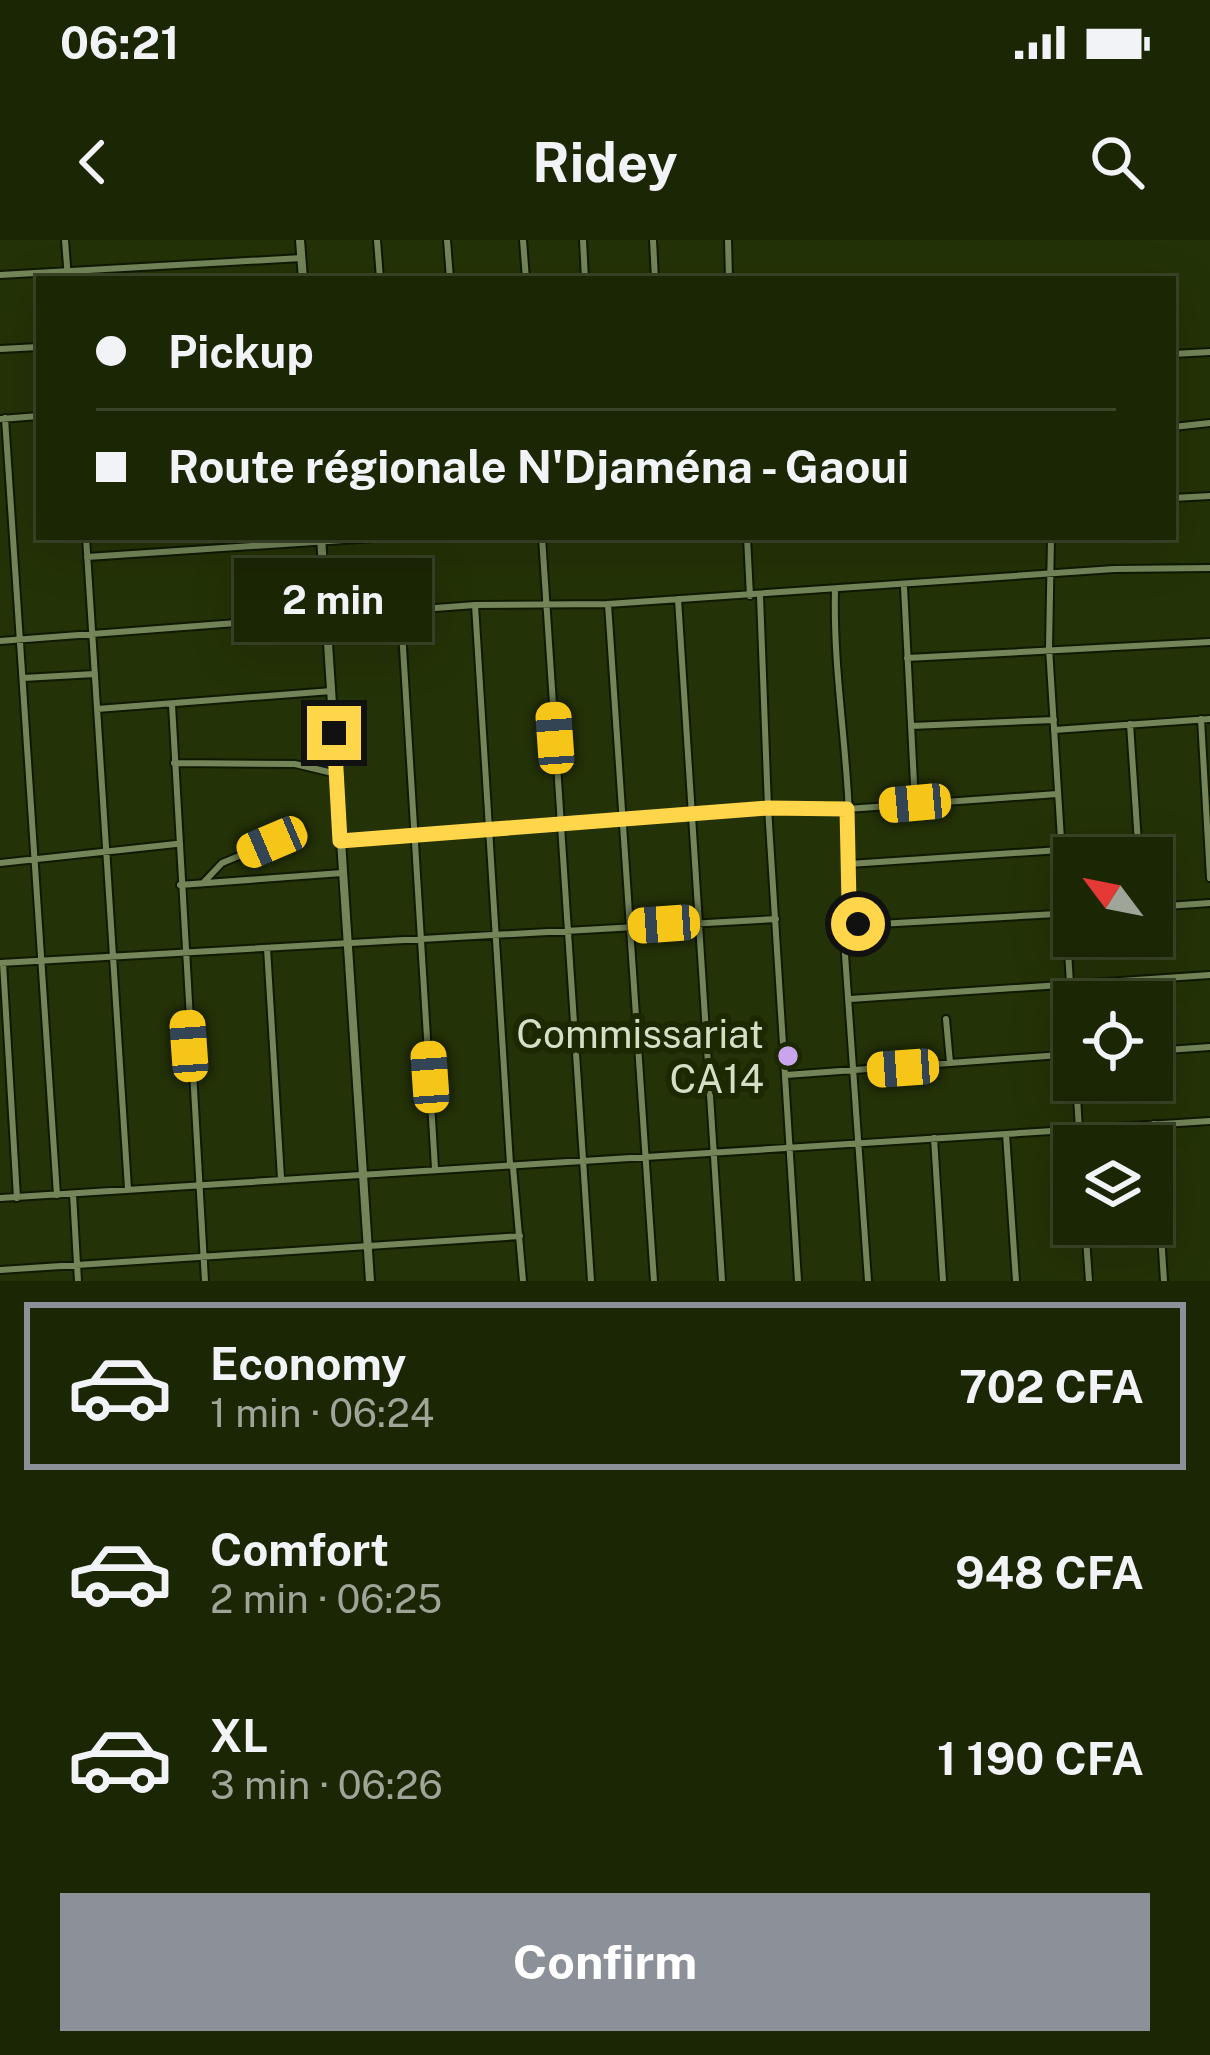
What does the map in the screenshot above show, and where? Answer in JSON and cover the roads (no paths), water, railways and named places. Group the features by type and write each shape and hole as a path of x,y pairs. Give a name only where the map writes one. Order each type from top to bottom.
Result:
{"street":[{"path":"65,240 68,275"},
{"path":"300,240 303,276"},
{"path":"377,240 380,276"},
{"path":"447,240 450,276"},
{"path":"524,240 526,276"},
{"path":"583,240 585,276"},
{"path":"652,240 655,276"},
{"path":"728,240 728,276"},
{"path":"0,275 68,275 302,257"},
{"path":"0,349 36,347"},
{"path":"1176,354 1210,352"},
{"path":"36,416 3,418 58,1195"},
{"path":"1176,427 1210,423"},
{"path":"1176,498 1210,496"},
{"path":"86,540 117,959 128,1189"},
{"path":"87,557 308,540"},
{"path":"321,540 370,1281"},
{"path":"542,540 591,1281"},
{"path":"747,540 750,596"},
{"path":"1051,540 1049,648 1060,837"},
{"path":"0,641 401,614 475,604 608,604 1210,568"},
{"path":"904,587 915,803"},
{"path":"835,591 847,809 843,926 868,1281"},
{"path":"760,595 768,808 798,1281"},
{"path":"678,599 722,1281"},
{"path":"475,604 494,936 523,1281"},
{"path":"608,604 653,1281"},
{"path":"401,614 435,1168"},
{"path":"907,658 1210,642"},
{"path":"23,678 95,674"},
{"path":"97,709 332,691"},
{"path":"172,705 176,844 205,1281"},
{"path":"1054,730 1205,719 1210,878"},
{"path":"911,726 1054,720"},
{"path":"1130,724 1138,837"},
{"path":"174,763 295,764 337,774"},
{"path":"340,841 768,808 847,809 1058,794"},
{"path":"201,885 222,863 284,837"},
{"path":"0,862 176,844"},
{"path":"848,864 1053,850"},
{"path":"180,885 342,873"},
{"path":"1173,906 1210,903"},
{"path":"843,926 1053,914"},
{"path":"17,1198 2,963 776,919"},
{"path":"267,948 281,1178"},
{"path":"1126,981 1210,975"},
{"path":"850,999 1053,986"},
{"path":"946,1019 950,1064"},
{"path":"1173,1050 1210,1048"},
{"path":"786,1075 1053,1052"},
{"path":"1139,1125 1210,1121"},
{"path":"1154,1124 1164,1281"},
{"path":"0,1198 1053,1131"},
{"path":"1006,1134 1016,1281"},
{"path":"934,1138 943,1281"},
{"path":"73,1194 78,1281"},
{"path":"0,1270 520,1236"},
{"path":"1086,1245 1089,1281"}],"place":[{"name":"Commissariat CA14","path":"788,1056"}]}
